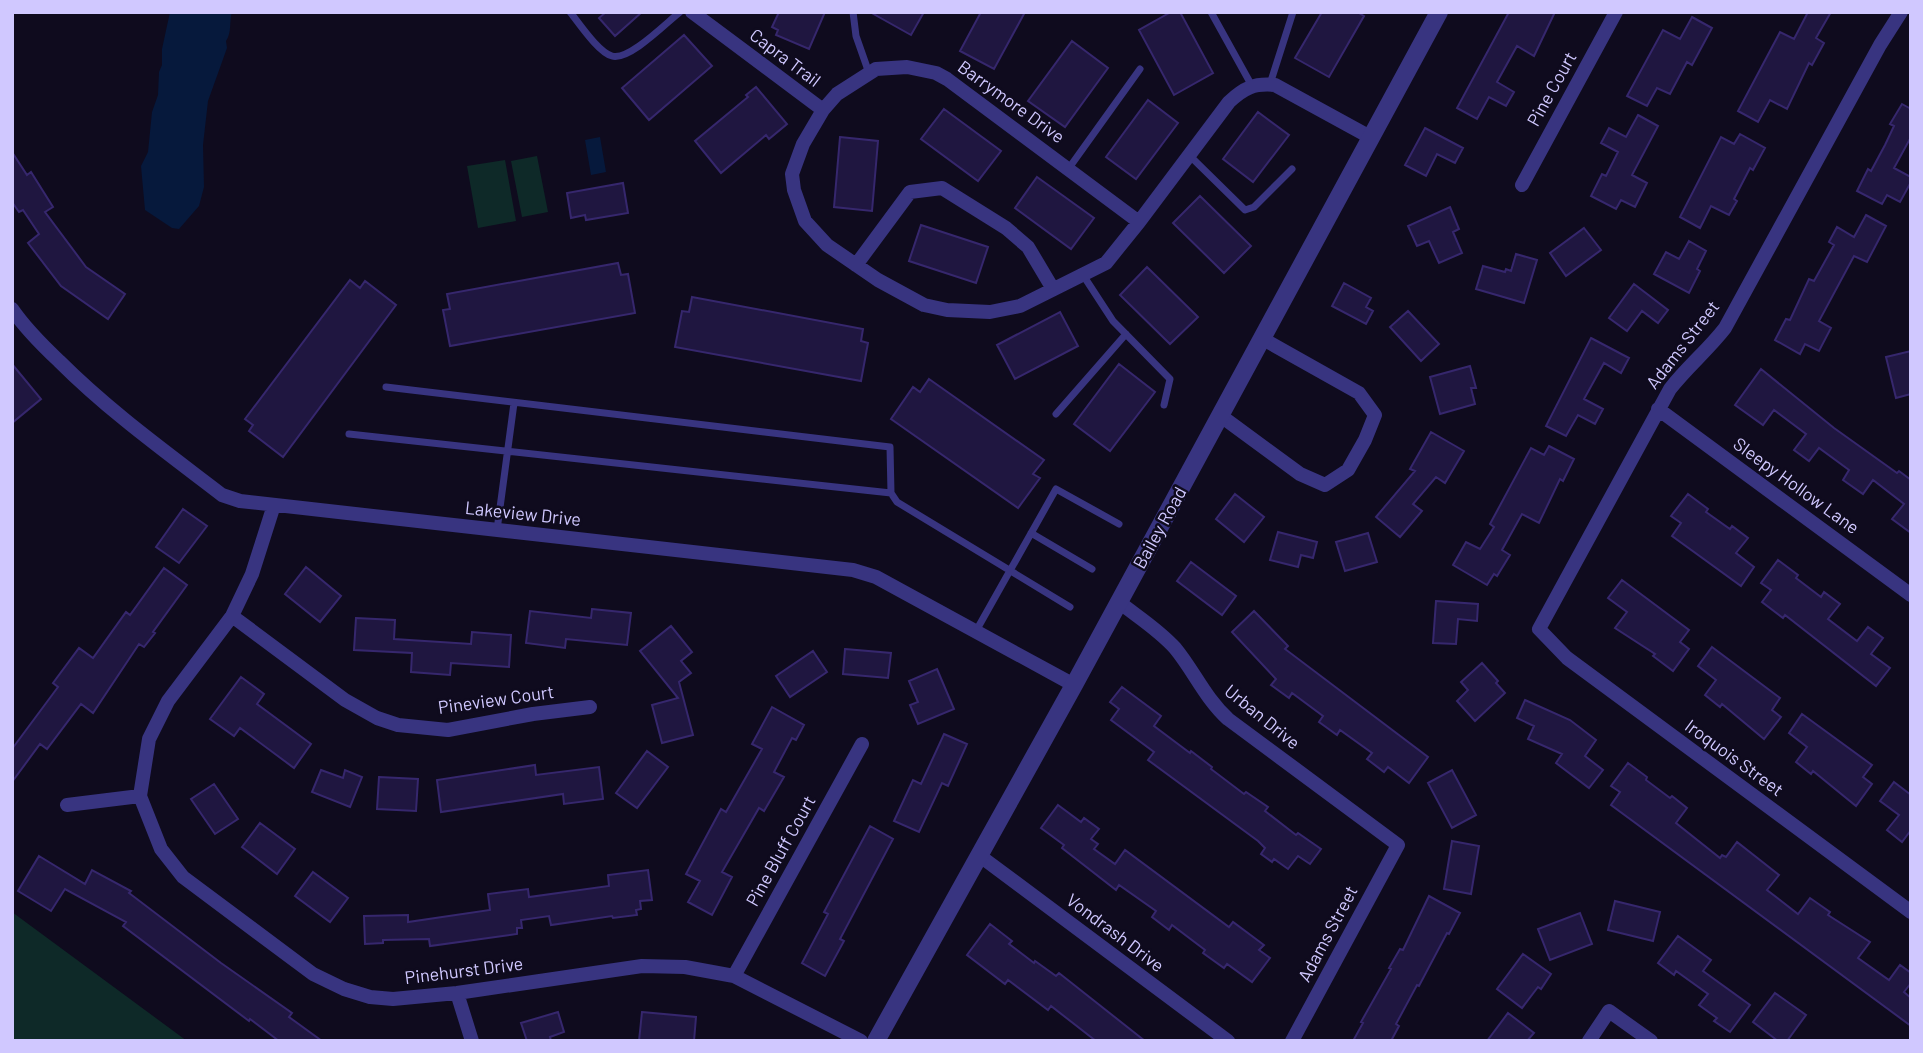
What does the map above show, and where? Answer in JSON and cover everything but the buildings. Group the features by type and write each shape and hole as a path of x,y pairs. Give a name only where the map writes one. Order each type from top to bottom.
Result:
{"street":[{"name":"Capra Trail","path":"692,12 822,110"},
{"name":"Bailey Road","path":"876,1041 1074,685 1439,12"},
{"name":"Pine Court","path":"1522,185 1616,12"},
{"name":"Adams Street","path":"1539,629 1658,409 1684,371 1712,345 1725,328 1880,45 1901,12"},
{"name":"Barrymore Drive","path":"1139,222 947,79 936,73 907,67 876,69 837,94 822,110 803,144 792,174 799,208 811,230 827,245 901,294 924,305 947,310 990,312 1020,306 1106,263 1139,222 1230,102 1242,89 1252,86"},
{"path":"1252,86 1270,84 1290,91 1370,137"},
{"path":"856,265 910,192 942,188 1006,228 1028,247 1053,289"},
{"name":"Lakeview Drive","path":"12,309 80,383 122,419 222,495 240,501 853,570 876,577 1074,685"},
{"path":"1221,416 1300,474 1325,485 1348,470 1365,440 1375,415 1359,393 1263,339"},
{"name":"Sleepy Hollow Lane","path":"1658,409 1911,595"},
{"name":"Pinehurst Drive","path":"274,505 252,574 232,616 168,701 155,724 146,750 140,796 161,849 183,877 313,974 344,989 370,997 393,999 457,993 642,966 685,967 734,976 861,1041"},
{"name":"Urban Drive","path":"1119,602 1160,633 1173,647 1205,696 1228,719 1398,845"},
{"name":"Pineview Court","path":"232,616 345,700 398,725 448,730 533,713 590,707"},
{"name":"Iroquois Street","path":"1539,629 1567,658 1911,912"},
{"name":"Pine Bluff Court","path":"734,976 862,744"},
{"path":"67,805 140,796"},
{"name":"Adams Street","path":"1292,1041 1398,845"},
{"name":"Vondrash Drive","path":"980,856 1228,1041"},
{"path":"457,993 472,1041"},
{"path":"1589,1041 1609,1011 1651,1041"}],"lane":[{"path":"570,12 601,49 612,56 623,56 634,50 680,12"},
{"path":"853,12 856,36 869,73"},
{"path":"1211,12 1252,86"},
{"path":"1270,84 1293,12"},
{"path":"1069,168 1140,69"},
{"path":"1189,155 1245,210 1254,206 1292,169"},
{"path":"1083,274 1113,321 1170,379 1164,405"},
{"path":"1056,414 1126,334"},
{"path":"386,387 890,447 891,493 897,502 1070,607"},
{"path":"497,530 514,402"},
{"path":"349,434 891,493"},
{"path":"975,631 1056,489 1119,524"},
{"path":"1031,533 1092,569"}],"green space":[{"path":"537,156 548,212 522,217 511,161"},
{"path":"505,160 516,221 478,228 467,166"},
{"path":"12,912 187,1041 12,1041"}],"water":[{"path":"170,12 232,12 227,48 208,101 203,145 204,187 199,206 179,229 172,228 145,210 141,166 148,152 152,112 158,95 162,49"},
{"path":"600,137 606,172 591,175 585,140"}]}
